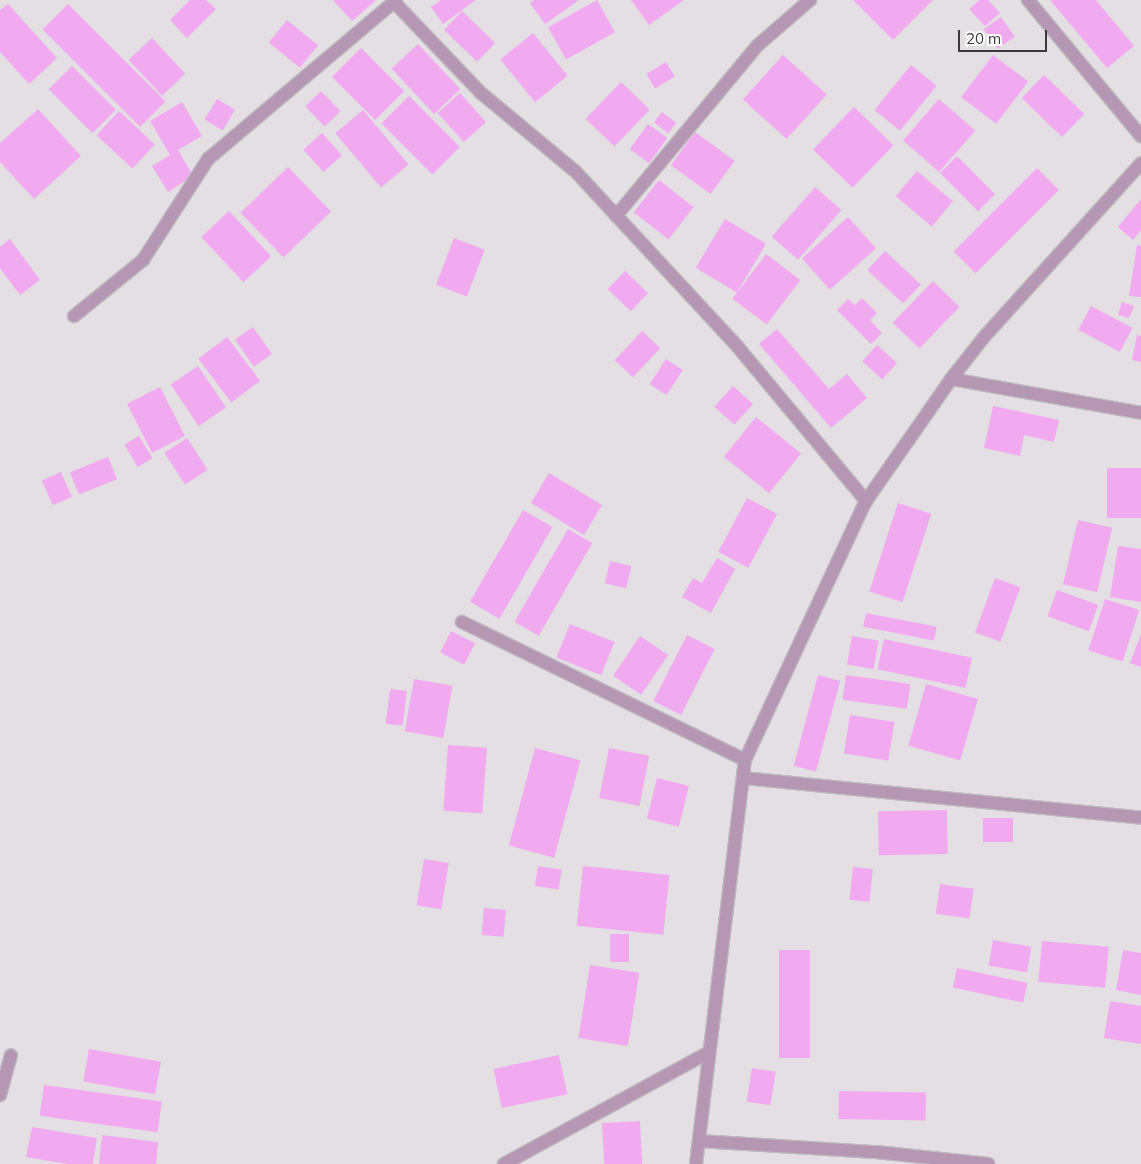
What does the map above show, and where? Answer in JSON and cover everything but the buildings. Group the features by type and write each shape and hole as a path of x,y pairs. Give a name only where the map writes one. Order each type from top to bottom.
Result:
{"street":[{"path":"616,216 758,44 810,0"},
{"path":"1028,0 1141,136"},
{"path":"74,316 142,260 208,159 395,1 481,93 574,171 738,346 866,501"},
{"path":"696,1164 745,760 866,501 951,379 984,337 1141,163"},
{"path":"951,379 1141,413"},
{"path":"462,622 745,760"},
{"path":"743,778 1141,818"},
{"path":"504,1164 708,1053"},
{"path":"0,1095 11,1055"},
{"path":"699,1141 876,1152 988,1164"}]}
